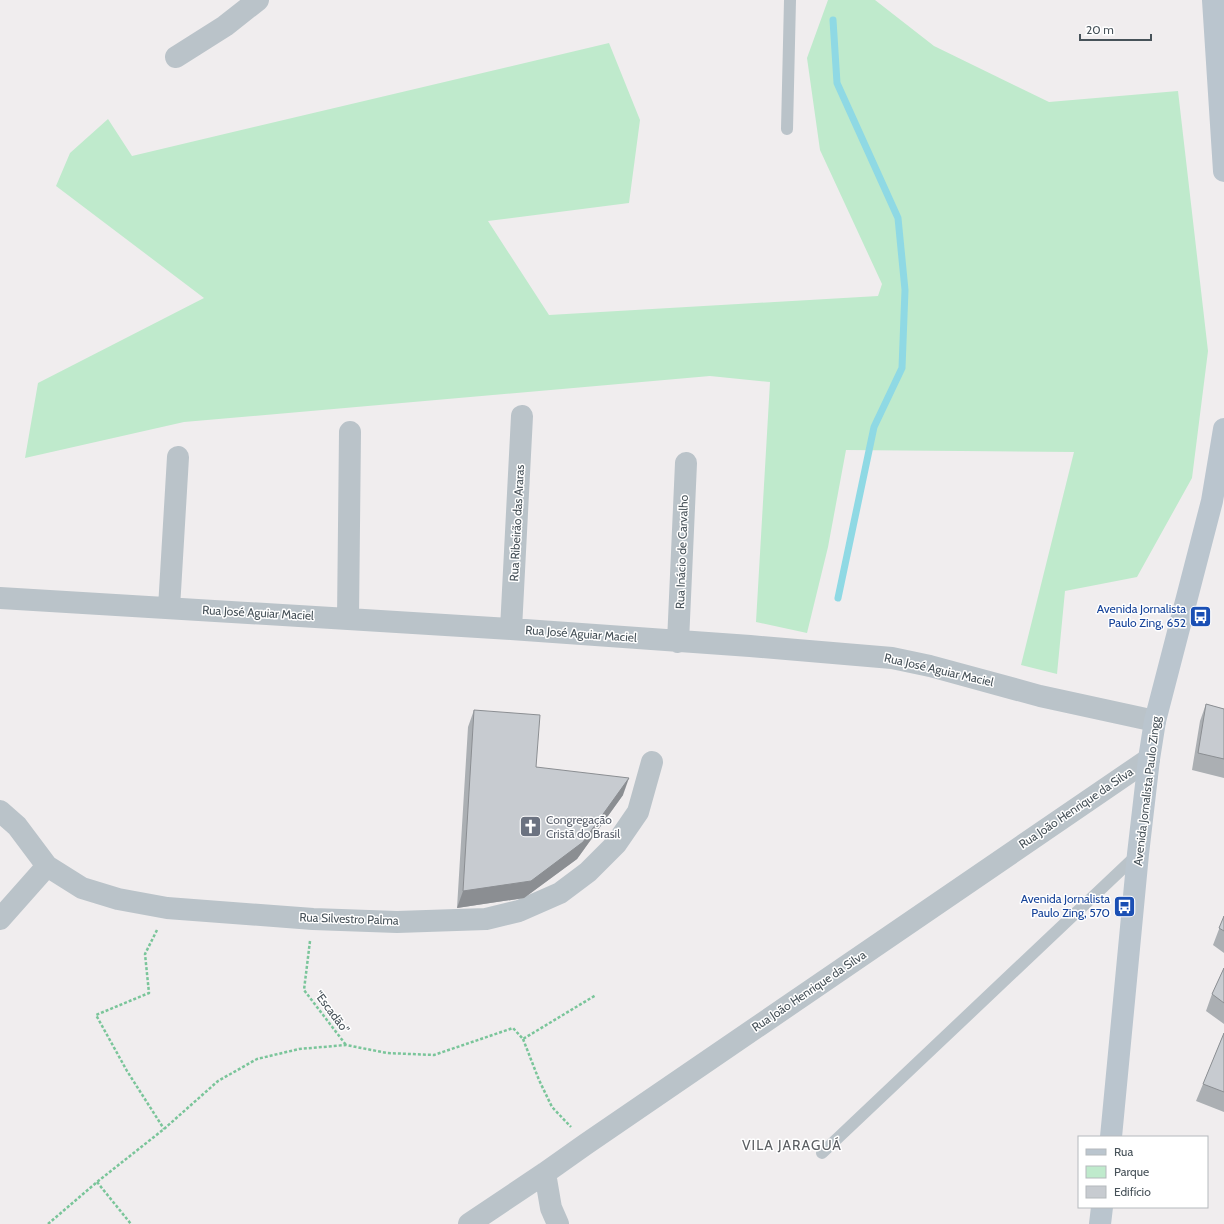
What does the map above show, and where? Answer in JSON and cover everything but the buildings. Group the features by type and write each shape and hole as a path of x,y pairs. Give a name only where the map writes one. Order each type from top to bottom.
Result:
{"main road":[{"path":"1213,0 1224,171"},
{"name":"Avenida Jornalista Paulo Zingg","path":"1111,1136 1138,854 1155,721 1212,501 1224,429"},
{"path":"1100,1224 1102,1208"}],"street":[{"path":"176,57 225,26 258,0"},
{"name":"Rua Ribeirão das Araras","path":"511,629 522,416"},
{"path":"348,618 350,432"},
{"path":"169,608 178,457"},
{"name":"Rua Inácio de Carvalho","path":"678,642 686,463"},
{"name":"Rua José Aguiar Maciel","path":"0,598 348,618 827,652 892,658 930,666 1040,696 1155,721"},
{"name":"Rua João Henrique da Silva","path":"469,1224 1149,759"},
{"name":"Rua Silvestro Palma","path":"47,866 82,888 118,899 167,908 313,919 397,922 486,919 519,912 560,893 588,872 616,844 638,812 652,762"},
{"path":"0,811 17,826 47,866 0,919"},
{"path":"545,1173 551,1208 558,1224"}],"lane":[{"path":"787,129 790,0"},
{"path":"822,1153 1138,854"}],"path":[{"path":"164,1129 127,1071 96,1014 150,993 145,954 167,908"},
{"name":"\"Escadão\"","path":"313,919 304,990 346,1045"},
{"path":"523,1039 596,995"},
{"path":"48,1224 97,1182 164,1129 218,1081 257,1059 299,1049 346,1045 387,1053 434,1055 513,1028 523,1039 539,1080 552,1107 586,1144"},
{"path":"97,1182 131,1224"}],"green space":[{"path":"828,0 875,0 934,46 1049,102 1178,91 1208,351 1192,478 1137,577 1065,591 1057,674 1021,665 1074,452 846,450 828,547 807,633 756,622 770,382 710,376 184,422 25,458 38,383 204,298 56,186 70,153 108,119 132,156 609,43 640,120 629,203 488,221 549,315 878,296 882,284 820,150 807,58"}],"waterway":[{"path":"833,20 837,83 898,218 905,290 902,368 874,427 838,598"}],"place":[{"name":"Avenida Jornalista Paulo Zing, 652","path":"1201,616"},
{"name":"Congregação Cristã do Brasil","path":"531,827"},
{"name":"Avenida Jornalista Paulo Zing, 570","path":"1125,906"}],"district":[{"name":"VILA JARAGUÁ","path":"792,1145"}]}
